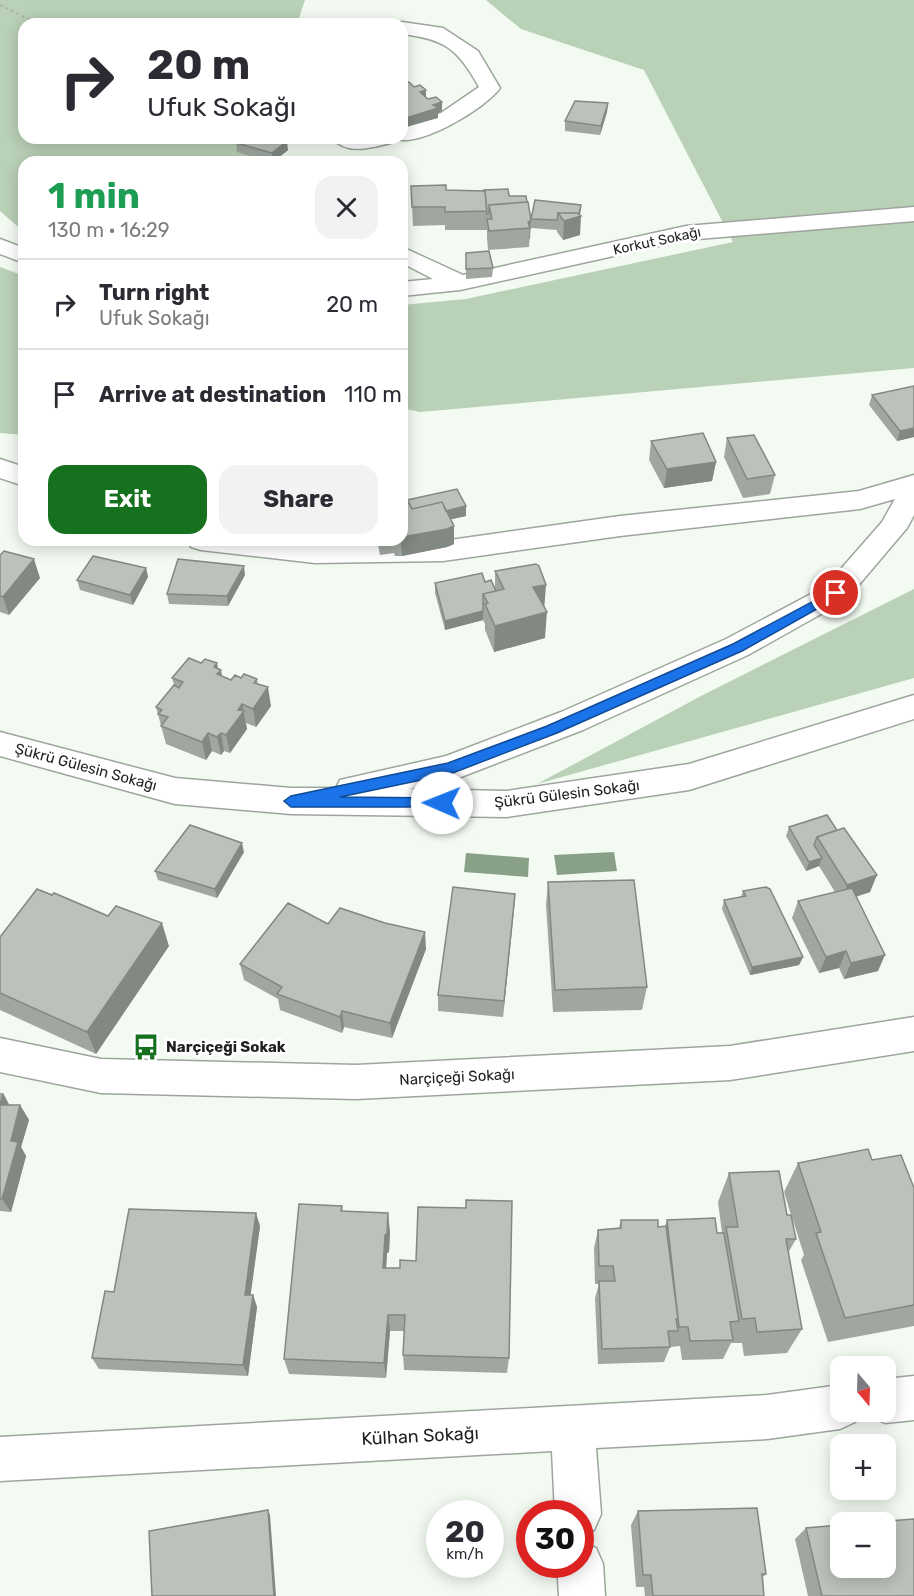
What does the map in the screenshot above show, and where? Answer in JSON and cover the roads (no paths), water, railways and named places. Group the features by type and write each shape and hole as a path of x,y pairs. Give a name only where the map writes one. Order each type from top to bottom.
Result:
{"street":[{"path":"408,29 436,32 471,55 490,88 459,113 408,134"},
{"name":"Korkut Sokağı","path":"408,288 460,283 686,233 914,214"},
{"path":"0,246 18,254"},
{"path":"408,257 460,283"},
{"path":"0,468 18,475"},
{"path":"254,546 315,553 443,551 620,526 860,500 914,484"},
{"path":"291,801 450,768 572,722 737,647 836,593 893,528 914,489"},
{"name":"Şükrü Gülesin Sokağı","path":"0,744 174,791 291,801 507,804 689,777 914,707"},
{"name":"Narçiçeği Sokağı","path":"0,1055 101,1076 356,1082 730,1064 914,1034"},
{"path":"896,1400 914,1398"},
{"name":"Külhan Sokağı","path":"0,1459 766,1417 830,1408"},
{"path":"573,1428 577,1500"},
{"path":"581,1578 582,1596"}],"place":[{"name":"Narçiçeği Sokak","path":"146,1047"}]}
